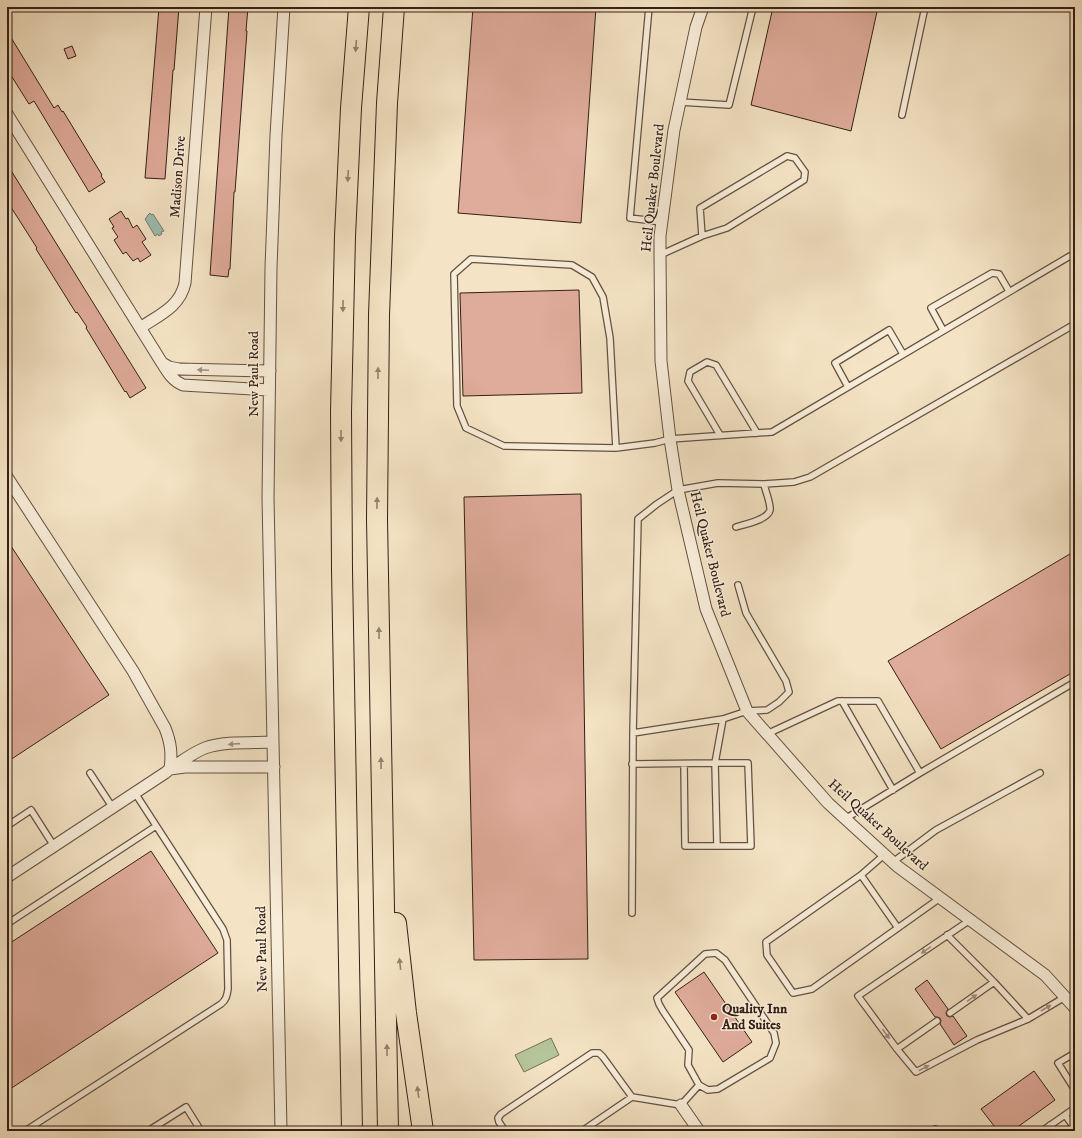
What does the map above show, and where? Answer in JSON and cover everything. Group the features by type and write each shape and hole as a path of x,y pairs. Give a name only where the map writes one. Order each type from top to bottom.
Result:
{"highway":[{"path":"352,1131 342,586 341,412 345,236 351,108 359,7"},
{"path":"388,1131 377,519 378,315 387,103 394,7"},
{"path":"382,802 406,1013 423,1131"}],"street":[{"name":"Madison Drive","path":"140,328 177,302 182,295 185,283 206,7"},
{"name":"New Paul Road","path":"281,1131 268,498 271,268 284,7"},
{"name":"Heil Quaker Boulevard","path":"703,7 696,27 674,130 660,236 660,255 661,361 670,439 678,490 706,609 747,712 828,803 889,858 940,898 1045,975 1075,1008"},
{"path":"7,114 171,377 179,384 189,386 269,390"},
{"path":"162,363 169,367 179,369 270,371"},
{"path":"220,371 220,388"},
{"path":"7,477 133,671 150,700 169,736 172,751 170,769"},
{"path":"7,878 196,752 210,746 273,742"},
{"path":"170,769 185,767 274,767"},
{"path":"681,1105 699,1131"}],"lane":[{"path":"649,7 630,218 662,222"},
{"path":"680,102 730,105 753,7"},
{"path":"902,115 925,7"},
{"path":"660,255 702,236 727,228 804,180 805,172 795,158 787,156 700,208 702,236"},
{"path":"616,448 610,338 603,297 592,277 572,265 471,259 454,274 457,406 466,428 504,446 616,448 670,439 772,432 1070,256"},
{"path":"943,330 931,308 992,273 999,274 1009,291"},
{"path":"632,913 632,764 638,519 656,504 678,490 718,483 764,484 794,482 810,477 1075,324"},
{"path":"848,387 835,363 889,330 903,354"},
{"path":"720,435 688,381 690,372 707,362 716,365 757,433"},
{"path":"736,527 767,516 770,509 764,484"},
{"path":"633,733 723,719 747,712 767,710 779,702 789,692 786,681 746,613 738,585"},
{"path":"846,819 920,773 1075,682"},
{"path":"767,734 838,702 878,701 920,773"},
{"path":"842,702 892,790"},
{"path":"718,846 715,764 723,719"},
{"path":"632,764 748,763 750,846 685,846 684,764"},
{"path":"90,773 113,808"},
{"path":"940,898 812,989 793,993 767,955 766,942 861,875 936,830 1040,773"},
{"path":"25,1131 221,1004 225,1001 227,996 226,934 135,794"},
{"path":"7,826 31,810 54,846"},
{"path":"7,924 156,826"},
{"path":"861,875 898,928"},
{"path":"970,920 858,996 897,1050 916,1072 977,1040 1028,1019 1065,997"},
{"path":"947,935 994,982 1028,1019"},
{"path":"716,952 725,960 774,1033 776,1043 770,1058 718,1089 708,1090 699,1085 688,1065 689,1050 663,1011 659,1004 658,998 705,954 716,952"},
{"path":"950,1013 994,982"},
{"path":"897,1050 938,1021"},
{"path":"505,1131 498,1118 501,1114 592,1053 598,1053 603,1057 632,1097"},
{"path":"1075,1053 1058,1063 1075,1090"},
{"path":"582,1131 632,1097 681,1105 699,1085"},
{"path":"148,1131 186,1107 200,1131"},
{"path":"1042,1131 1075,1108"},
{"path":"1065,1115 1073,1126"},
{"path":"1050,1125 1054,1131"},
{"path":"932,1131 935,1129 940,1131"}],"shaded area":[{"path":"150,213 151,215 153,214 164,231 161,232 162,234 159,236 158,234 155,236 145,219"},
{"path":"551,1038 559,1055 524,1072 515,1055"}],"building":[{"path":"159,7 179,7 165,179 145,178"},
{"path":"229,7 248,7 234,192 230,269 228,277 210,275"},
{"path":"473,7 596,7 581,223 458,213"},
{"path":"773,7 878,7 851,131 751,105"},
{"path":"7,31 54,108 58,105 62,112 63,111 102,175 101,176 105,182 89,192 34,101 29,104 7,69"},
{"path":"72,46 76,56 68,59 64,49"},
{"path":"7,164 146,388 130,398 7,201"},
{"path":"121,211 126,219 128,218 133,228 137,225 146,239 142,242 151,255 140,262 138,258 133,261 126,252 123,254 114,240 118,237 112,228 114,227 109,219"},
{"path":"579,290 582,393 463,396 460,293"},
{"path":"581,494 588,959 474,960 464,497"},
{"path":"7,540 109,695 7,762"},
{"path":"1075,551 1075,671 941,749 888,661"},
{"path":"151,851 218,953 7,1091 7,945"},
{"name":"Quality Inn And Suites","path":"704,972 752,1042 723,1062 675,992"},
{"path":"927,980 948,1009 946,1013 947,1016 953,1016 967,1036 954,1045 940,1024 940,1018 935,1017 915,989"},
{"path":"1034,1071 1055,1100 1012,1131 998,1131 981,1109"}],"place":[{"name":"Quality Inn And Suites","path":"714,1017"}]}
